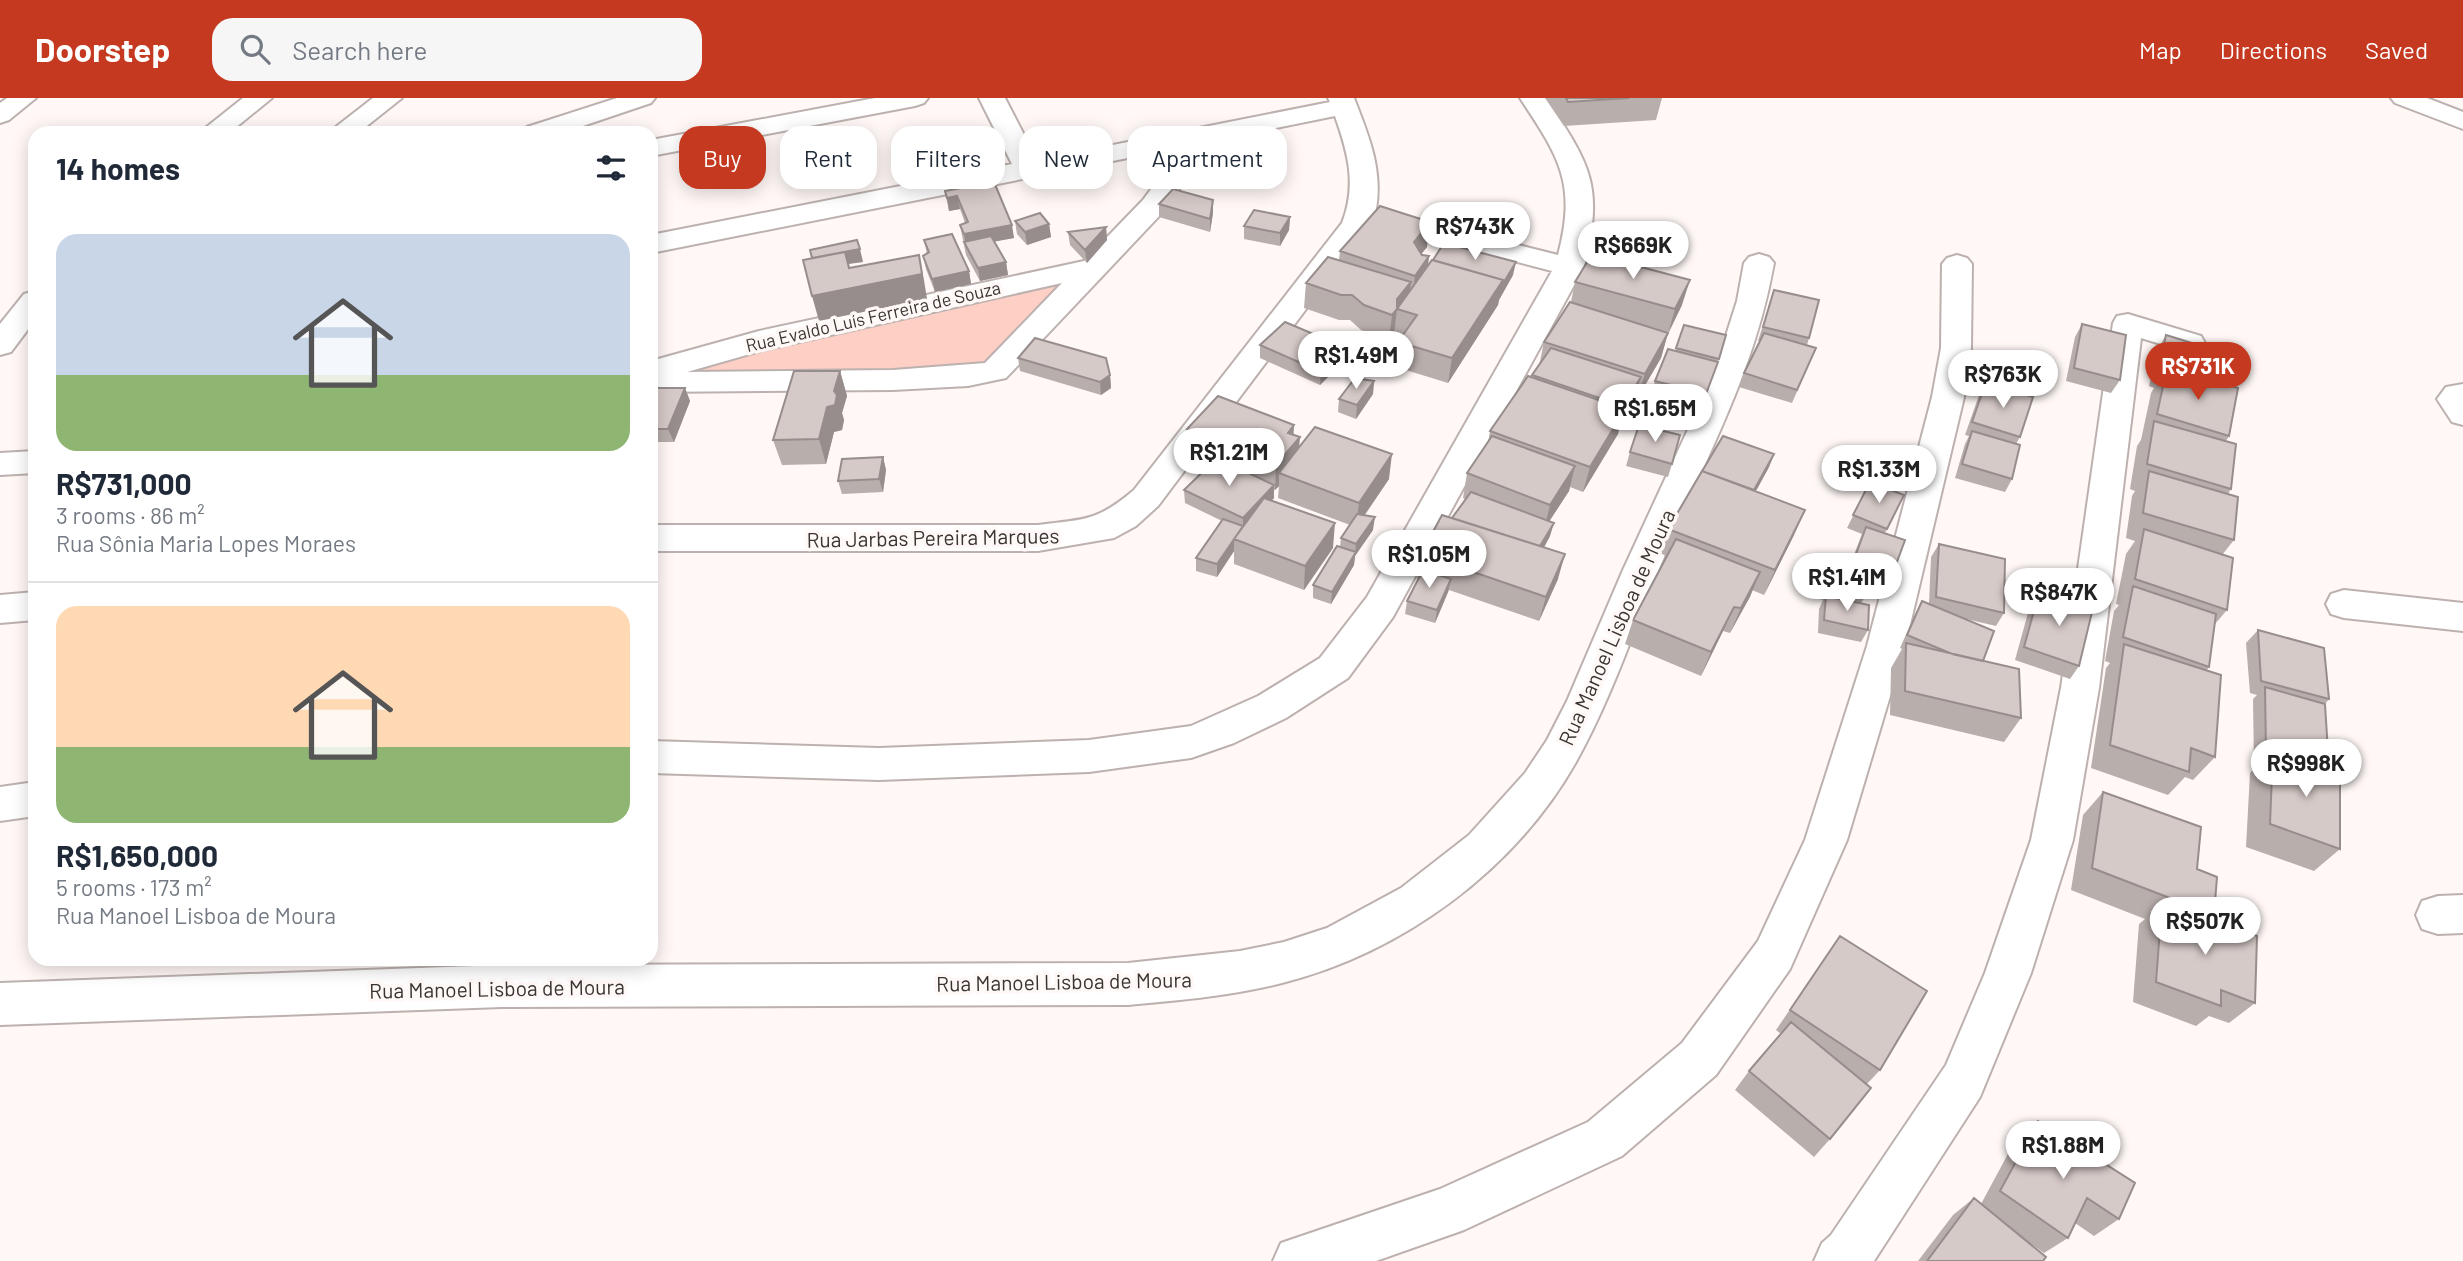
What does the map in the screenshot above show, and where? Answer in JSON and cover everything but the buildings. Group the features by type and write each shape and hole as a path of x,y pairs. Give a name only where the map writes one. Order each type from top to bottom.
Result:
{"street":[{"path":"0,115 23,98"},
{"path":"221,126 259,98"},
{"path":"351,126 389,98"},
{"path":"557,126 642,98"},
{"path":"658,147 915,98"},
{"path":"992,98 1019,151"},
{"path":"658,757 879,764 1088,756 1191,742 1220,732 1272,707 1334,668 1380,607 1569,267 1579,218 1579,187 1557,134 1533,98"},
{"path":"2404,98 2463,121"},
{"path":"1237,126 1342,102"},
{"name":"Rua Jarbas Pereira Marques","path":"658,538 1038,538 1102,529 1124,517 1146,498 1319,275 1362,213 1366,189 1365,166 1342,102"},
{"path":"658,243 1019,171"},
{"name":"Rua Evaldo Luís Ferreira de Souza","path":"658,382 865,380 983,375 1002,367 1097,267 1165,189"},
{"path":"1362,213 1569,267"},
{"name":"Rua Manoel Lisboa de Moura","path":"0,1004 446,973 871,983 1128,984 1210,978 1306,956 1393,915 1455,872 1522,807 1560,754 1584,709 1640,571 1737,359 1754,295 1759,263"},
{"path":"1299,1261 1447,1212 1605,1139 1699,1059 1774,955 1826,840 1890,634 1948,397 1956,348 1956,264"},
{"name":"Rua Evaldo Luís Ferreira de Souza","path":"658,370 759,341 1097,267"},
{"path":"15,333 28,312"},
{"path":"1840,1261 1849,1253 1963,1081 2008,973 2052,839 2080,688 2128,323 2190,343"},
{"path":"0,464 28,462"},
{"path":"2344,604 2463,617"},
{"path":"0,609 28,607"},
{"path":"0,804 28,800"}],"shaded area":[{"path":"1093,265 998,373 658,386 658,363"}]}
